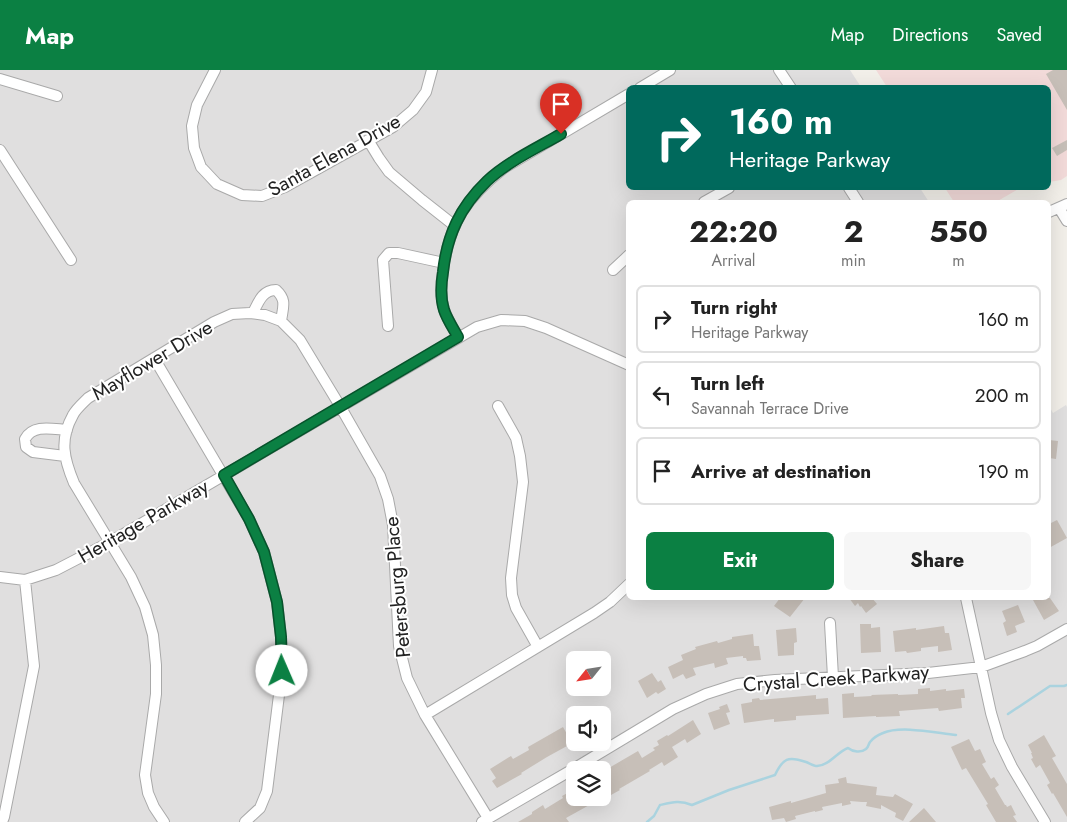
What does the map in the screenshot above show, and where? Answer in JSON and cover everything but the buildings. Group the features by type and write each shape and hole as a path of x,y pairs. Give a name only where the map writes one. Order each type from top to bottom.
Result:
{"street":[{"path":"0,74 2,70"},
{"name":"Santa Elena Drive","path":"215,70 197,104 192,126 194,148 202,167 217,184 242,195 262,196 285,188 393,127 413,110 426,92 432,70"},
{"path":"645,85 670,70"},
{"path":"779,70 789,85"},
{"path":"0,79 57,96"},
{"path":"458,337 444,309 441,288 448,240 459,217 472,198 487,181 504,168 626,96"},
{"path":"368,140 378,158 389,172 455,226"},
{"path":"0,150 71,260"},
{"path":"707,200 725,190"},
{"path":"1051,211 1063,206 1067,221"},
{"path":"388,326 383,260 389,253 398,253 444,263"},
{"path":"613,270 626,258"},
{"path":"253,314 263,295 270,290 276,290 282,296 284,304 281,320 300,340 340,406"},
{"name":"Mayflower Drive","path":"164,822 154,807 148,793 145,775 156,694 153,635 146,607 131,577 74,483 67,467 63,447 73,415 88,398 214,322 232,314 265,315 281,320"},
{"name":"Heritage Parkway","path":"0,577 25,580 56,570 110,542 477,327 501,320 525,321 546,328 626,364"},
{"path":"154,358 249,519 264,552 277,602 282,671 267,791 260,808 245,822"},
{"name":"Petersburg Place","path":"340,406 380,476 388,500 393,525 399,646 407,678 425,715 485,820"},
{"path":"498,406 516,438 523,482 511,578 512,595 516,608 538,647"},
{"path":"65,456 33,452 26,447 24,439 28,434 38,429 67,430"},
{"path":"2,822 34,666 25,580"},
{"path":"425,715 594,613 610,602 626,587"},
{"path":"966,600 993,720 1002,747 1045,822"},
{"path":"830,623 833,677"},
{"name":"Crystal Creek Parkway","path":"485,820 673,709 706,694 737,684 775,680 928,673 981,667 1031,649 1067,629"}],"shaded area":[{"path":"0,70 850,70 860,85 626,85 626,190 921,190 928,200 626,200 626,600 1051,600 1051,410 1053,413 1066,405 1067,822 0,822"},
{"path":"876,70 1067,70 1067,176 1061,180 1051,182 1051,85 886,85"},
{"path":"946,190 1017,190 999,200 953,200"}],"waterway":[{"path":"1008,714 1050,686 1067,685"},
{"path":"647,822 654,816 660,805 676,802 692,805 729,790 775,775 781,765 790,759 816,766 822,765 848,748 857,752 862,751 867,748 874,738 890,731 929,731 956,735"}],"route":[{"path":"282,671 277,602 264,552 249,519 224,475 458,337 444,309 441,288 448,240 459,217 487,181 504,168 561,134"}]}
